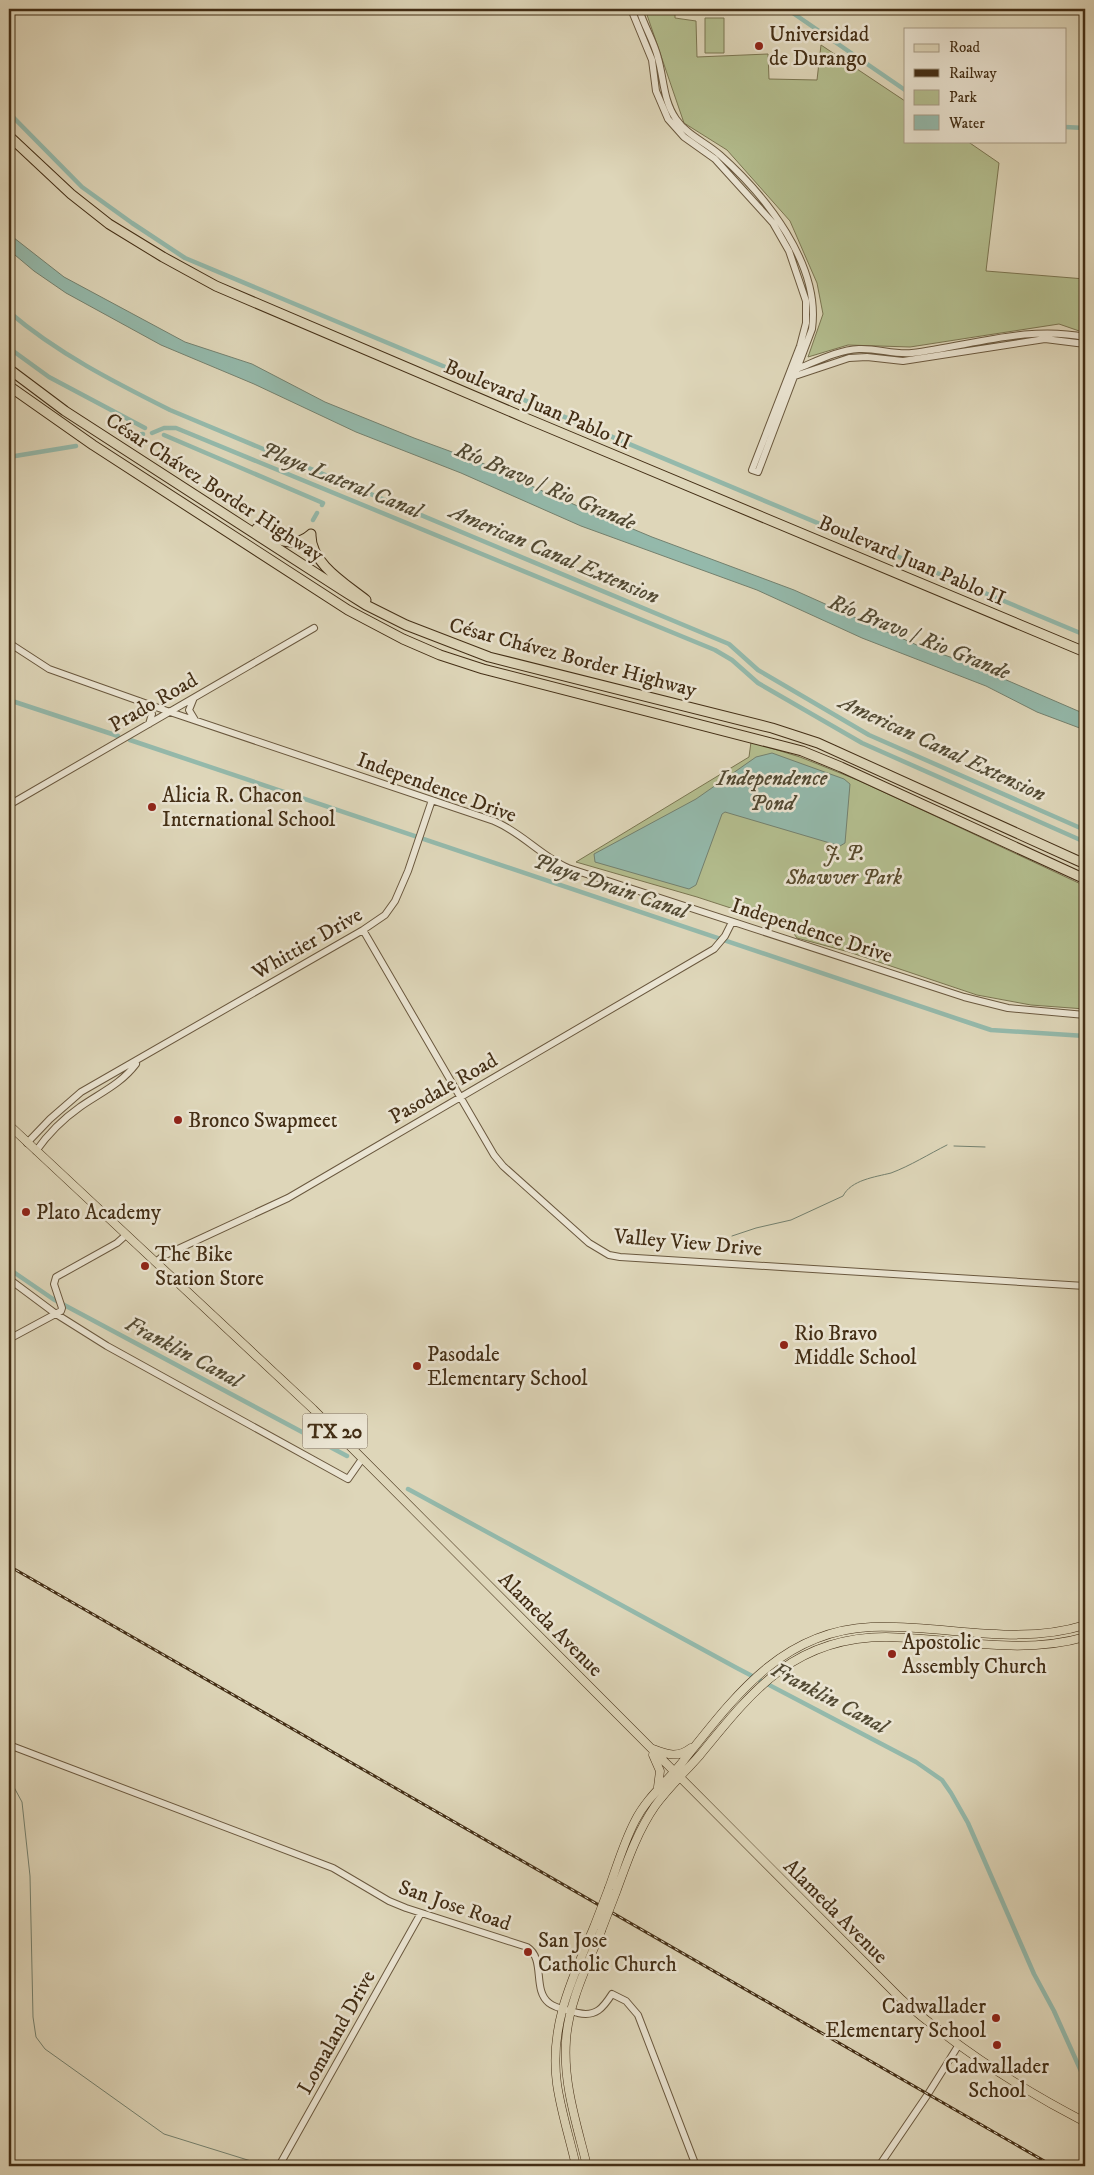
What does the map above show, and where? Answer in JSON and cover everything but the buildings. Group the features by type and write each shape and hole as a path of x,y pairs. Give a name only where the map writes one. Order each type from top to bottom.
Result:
{"highway":[{"name":"Boulevard Juan Pablo II","path":"9,136 71,194 109,224 216,286 1085,652"},
{"name":"César Chávez Border Highway","path":"9,369 65,411 354,598 394,619 438,639 489,657 645,695 794,735 835,750 1085,864"},
{"name":"César Chávez Border Highway","path":"9,386 85,440 348,610 404,639 440,655 483,670 802,751 849,770 1085,880"},
{"path":"198,496 286,542 301,541 311,534 312,548 318,558 372,604 394,619"},
{"path":"1036,842 1085,860"}],"main road":[{"name":"Alameda Avenue","path":"9,1125 286,1384 885,1985 958,2046 1014,2084 1085,2122"},
{"path":"612,1890 639,1833 696,1744 749,1682 786,1653 808,1641 837,1632 859,1628 887,1627 1021,1636 1053,1633 1085,1625"},
{"path":"587,2166 571,2105 566,2069 566,2040 571,2011 597,1929 635,1821 658,1788 676,1775 768,1678 791,1662 831,1645 856,1639 888,1637 1030,1646 1085,1637"},
{"path":"650,1748 672,1756 681,1754 696,1744"},
{"path":"650,1748 660,1771 658,1788"},
{"path":"664,1794 676,1790 692,1790"},
{"path":"576,2166 559,2099 555,2067 556,2035 561,2008 597,1929"}],"street":[{"path":"631,9 652,60 656,91 668,119 684,137 715,159 773,223 789,252 803,290 807,310 804,332 792,375 755,471"},
{"path":"639,9 658,57 666,100 675,118 688,132 718,153 733,168 780,222 797,252 814,306 812,329 799,368"},
{"path":"792,375 799,368 842,352 861,349 904,354 1035,332 1085,337"},
{"path":"792,375 849,358 867,357 902,361 1045,339 1085,344"},
{"name":"Prado Road","path":"9,805 314,628"},
{"name":"Independence Drive","path":"9,644 49,669 504,825 543,854 568,868 987,1003 1033,1011 1085,1015"},
{"path":"194,698 189,710 196,720"},
{"path":"147,704 152,714 149,724"},
{"name":"Whittier Drive","path":"27,1143 81,1092 138,1061 363,930 385,915 396,901 432,800"},
{"name":"Pasodale Road","path":"156,1262 167,1253 288,1198 714,949 725,936 732,922"},
{"name":"Valley View Drive","path":"363,930 486,1143 504,1166 584,1239 595,1248 609,1255 1085,1286"},
{"name":"Whittier Drive","path":"36,1151 45,1138 68,1116 122,1080 138,1061"},
{"path":"9,1339 61,1311 54,1284 58,1275 117,1243 126,1235"},
{"path":"9,1279 56,1314 114,1350 348,1479 362,1459"},
{"name":"San Jose Road","path":"9,1745 333,1868 389,1901 530,1948 534,1954 542,1994 548,2003 586,2014 596,2013 603,2008 612,1994 630,2004 638,2015 696,2166"},
{"name":"Lomaland Drive","path":"279,2166 421,1913"},
{"path":"879,2166 958,2046"}],"green space":[{"path":"645,9 675,9 675,18 696,21 697,57 768,54 769,79 817,80 821,45 904,100 904,142 968,142 999,163 986,271 1085,279 1085,333 1059,324 910,347 848,345 808,357 823,314 817,283 790,221 727,150 684,123"},
{"path":"705,18 724,18 724,53 705,53"},
{"name":"J. P. Shawver Park","path":"751,742 800,757 860,781 1085,886 1085,1009 1031,1005 977,995 849,952 797,938 789,927 697,897 576,862 749,757"}],"water":[{"path":"9,234 64,277 185,342 252,364 325,402 482,463 549,494 652,537 794,590 919,646 967,663 1085,714 1085,730 1037,712 986,686 862,638 757,590 581,526 461,473 356,432 254,384 161,345 66,293 34,271 9,250"},
{"name":"Independence Pond","path":"772,753 844,779 850,784 845,843 840,846 725,812 722,814 696,885 689,889 595,862 594,854 696,799 756,757"}],"waterway":[{"path":"787,9 904,89"},
{"path":"9,113 82,187 185,258 1085,635"},
{"path":"1066,127 1085,128"},
{"name":"American Canal Extension","path":"9,312 66,354 170,410 729,644 758,670 869,735 1085,830"},
{"path":"9,348 49,377 145,428"},
{"name":"Playa Lateral Canal","path":"152,433 164,428 176,428 715,650 732,660 758,683 862,743 1085,842"},
{"name":"Playa Lateral Canal","path":"128,436 143,434"},
{"path":"164,435 323,503 322,505"},
{"name":"Playa Lateral Canal","path":"9,457 76,446"},
{"path":"313,520 317,513"},
{"name":"Playa Drain Canal","path":"9,700 118,736"},
{"name":"Playa Drain Canal","path":"130,740 991,1030 1085,1036"},
{"path":"732,1236 791,1220 843,1196 857,1183 891,1173 947,1145"},
{"path":"954,1146 985,1147"},
{"name":"Franklin Canal","path":"9,1269 53,1299 347,1456"},
{"name":"Franklin Canal","path":"408,1489 735,1667 916,1762 942,1780 968,1823 1034,1974 1054,2011 1085,2080"},
{"path":"9,1778 22,1802 30,1876 33,2017 36,2037 45,2049 164,2134 267,2166"},
{"path":"984,2166 1009,2163 1019,2166"}],"railway":[{"path":"9,1566 1053,2166"}],"place":[{"name":"Universidad de Durango","path":"759,46"},
{"name":"Alicia R. Chacon International School","path":"152,807"},
{"name":"Bronco Swapmeet","path":"178,1120"},
{"name":"Plato Academy","path":"26,1212"},
{"name":"The Bike Station Store","path":"145,1266"},
{"name":"Rio Bravo Middle School","path":"784,1345"},
{"name":"Pasodale Elementary School","path":"417,1366"},
{"name":"Apostolic Assembly Church","path":"892,1654"},
{"name":"San Jose Catholic Church","path":"528,1952"},
{"name":"Cadwallader Elementary School","path":"996,2018"},
{"name":"Cadwallader School","path":"997,2045"}],"water label":[{"name":"Río Bravo / Rio Grande","path":"546,485"},
{"name":"Río Bravo / Rio Grande","path":"920,636"}]}
